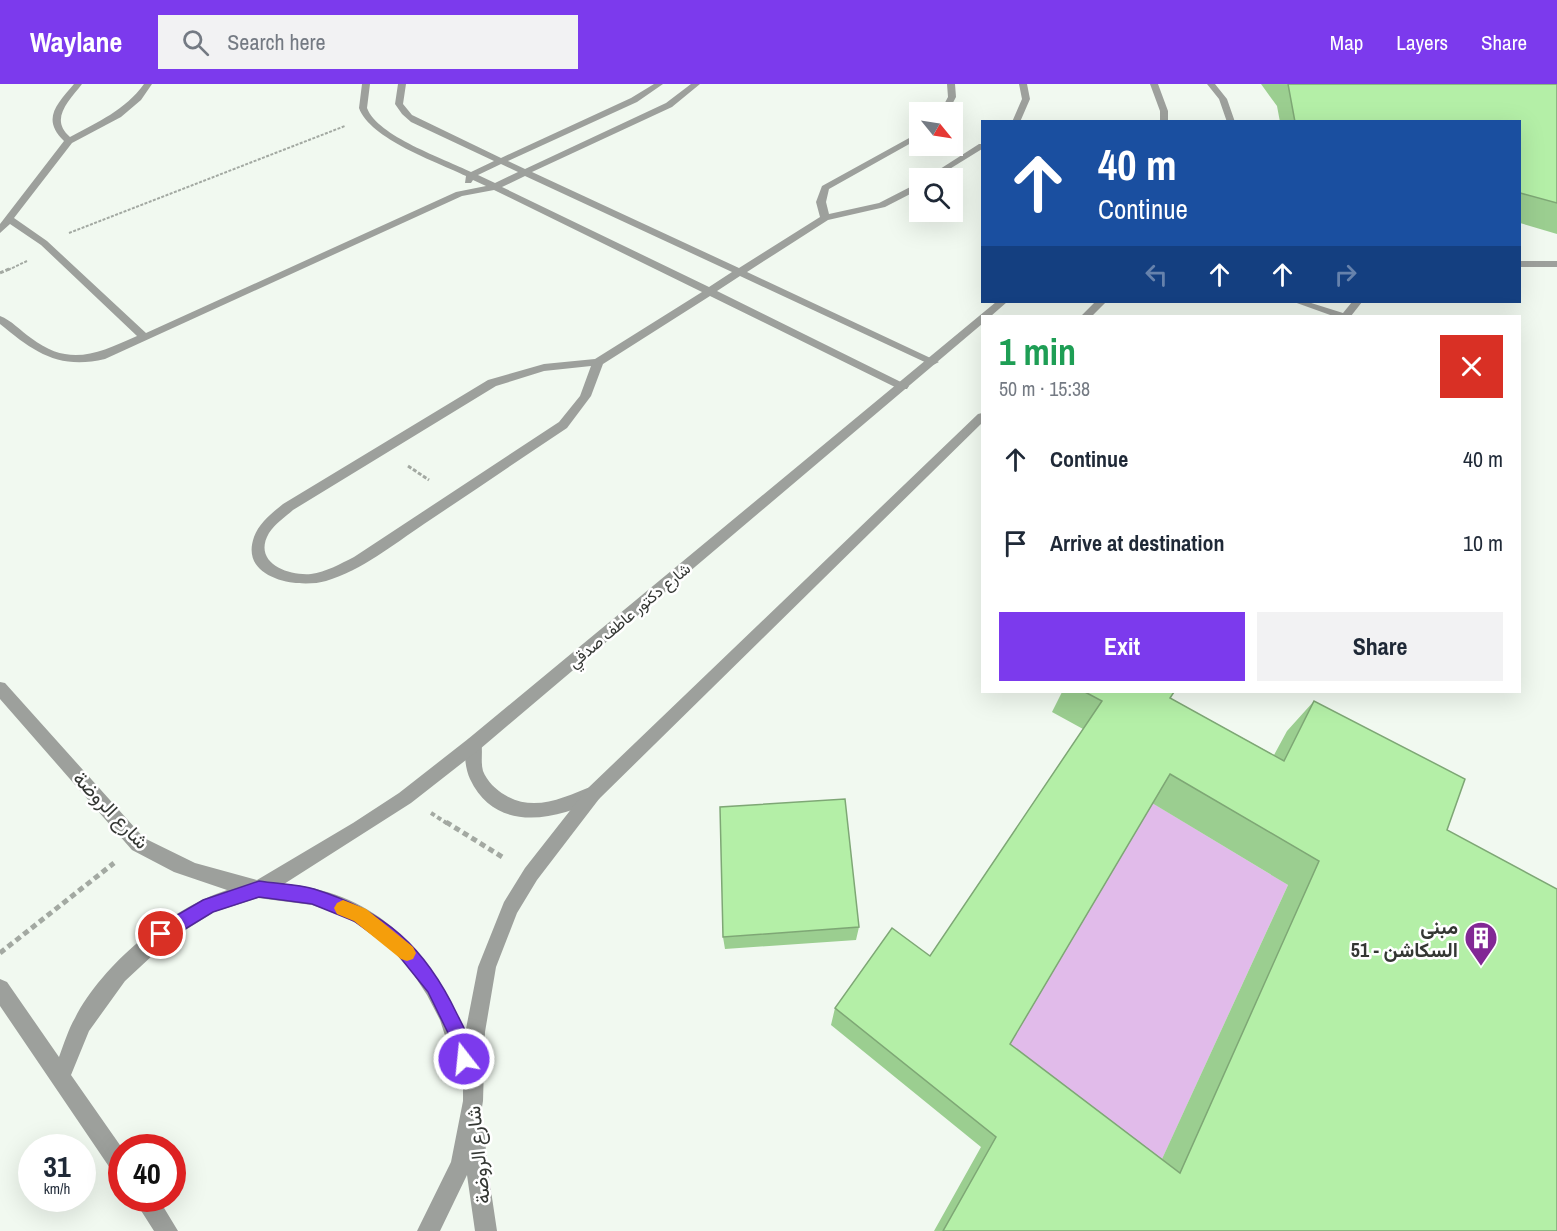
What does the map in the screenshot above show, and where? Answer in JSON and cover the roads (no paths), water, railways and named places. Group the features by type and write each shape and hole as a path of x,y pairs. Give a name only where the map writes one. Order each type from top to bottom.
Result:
{"street":[{"path":"69,141 59,134 55,125 56,116 78,84"},
{"path":"0,230 69,141 118,115 138,98 148,84"},
{"path":"366,84 361,110 365,118 389,135 903,386"},
{"path":"402,84 398,103 408,117 933,362"},
{"path":"459,194 471,176 634,100 659,84"},
{"path":"0,319 35,347 58,359 79,361 101,357 459,194 494,187 669,105 696,84"},
{"path":"949,102 952,97 951,84"},
{"path":"1017,120 1025,107 1027,91 1023,84"},
{"path":"1154,84 1164,111 1164,120"},
{"path":"1211,84 1223,99 1230,120"},
{"path":"825,218 821,202 825,188 909,140"},
{"path":"946,168 981,147"},
{"path":"598,362 594,382 582,404 563,425 335,574 309,579 286,578 267,570 259,556 259,539 270,522 288,507 492,382 526,369 562,363 598,362 825,218 882,205 909,191"},
{"path":"10,220 45,243 145,338"},
{"path":"1521,264 1557,264"},
{"name":"شارع دكتور عاطف صدقي","path":"987,315 1001,303"},
{"path":"1087,315 1100,303"},
{"path":"1302,303 1339,315"},
{"name":"شارع دكتور عاطف صدقي","path":"259,889 405,798 474,744 981,321"},
{"path":"428,1231 461,1164 473,1101 475,1032 487,967 510,908 531,874 593,794 981,418"},
{"name":"شارع الروضة","path":"0,688 138,844 158,857 205,877 259,889 312,896 360,915 401,945 435,986 459,1038 473,1101 476,1164 486,1231"},
{"path":"474,744 474,768 486,790 506,806 534,812 565,808 593,794"},
{"path":"60,1078 82,1024 117,974 161,934 209,905 259,889"},
{"path":"0,988 108,1146"},
{"path":"154,1212 167,1231"}],"place":[{"name":"مبنى السكاشن - 51","path":"1481,967"}]}
